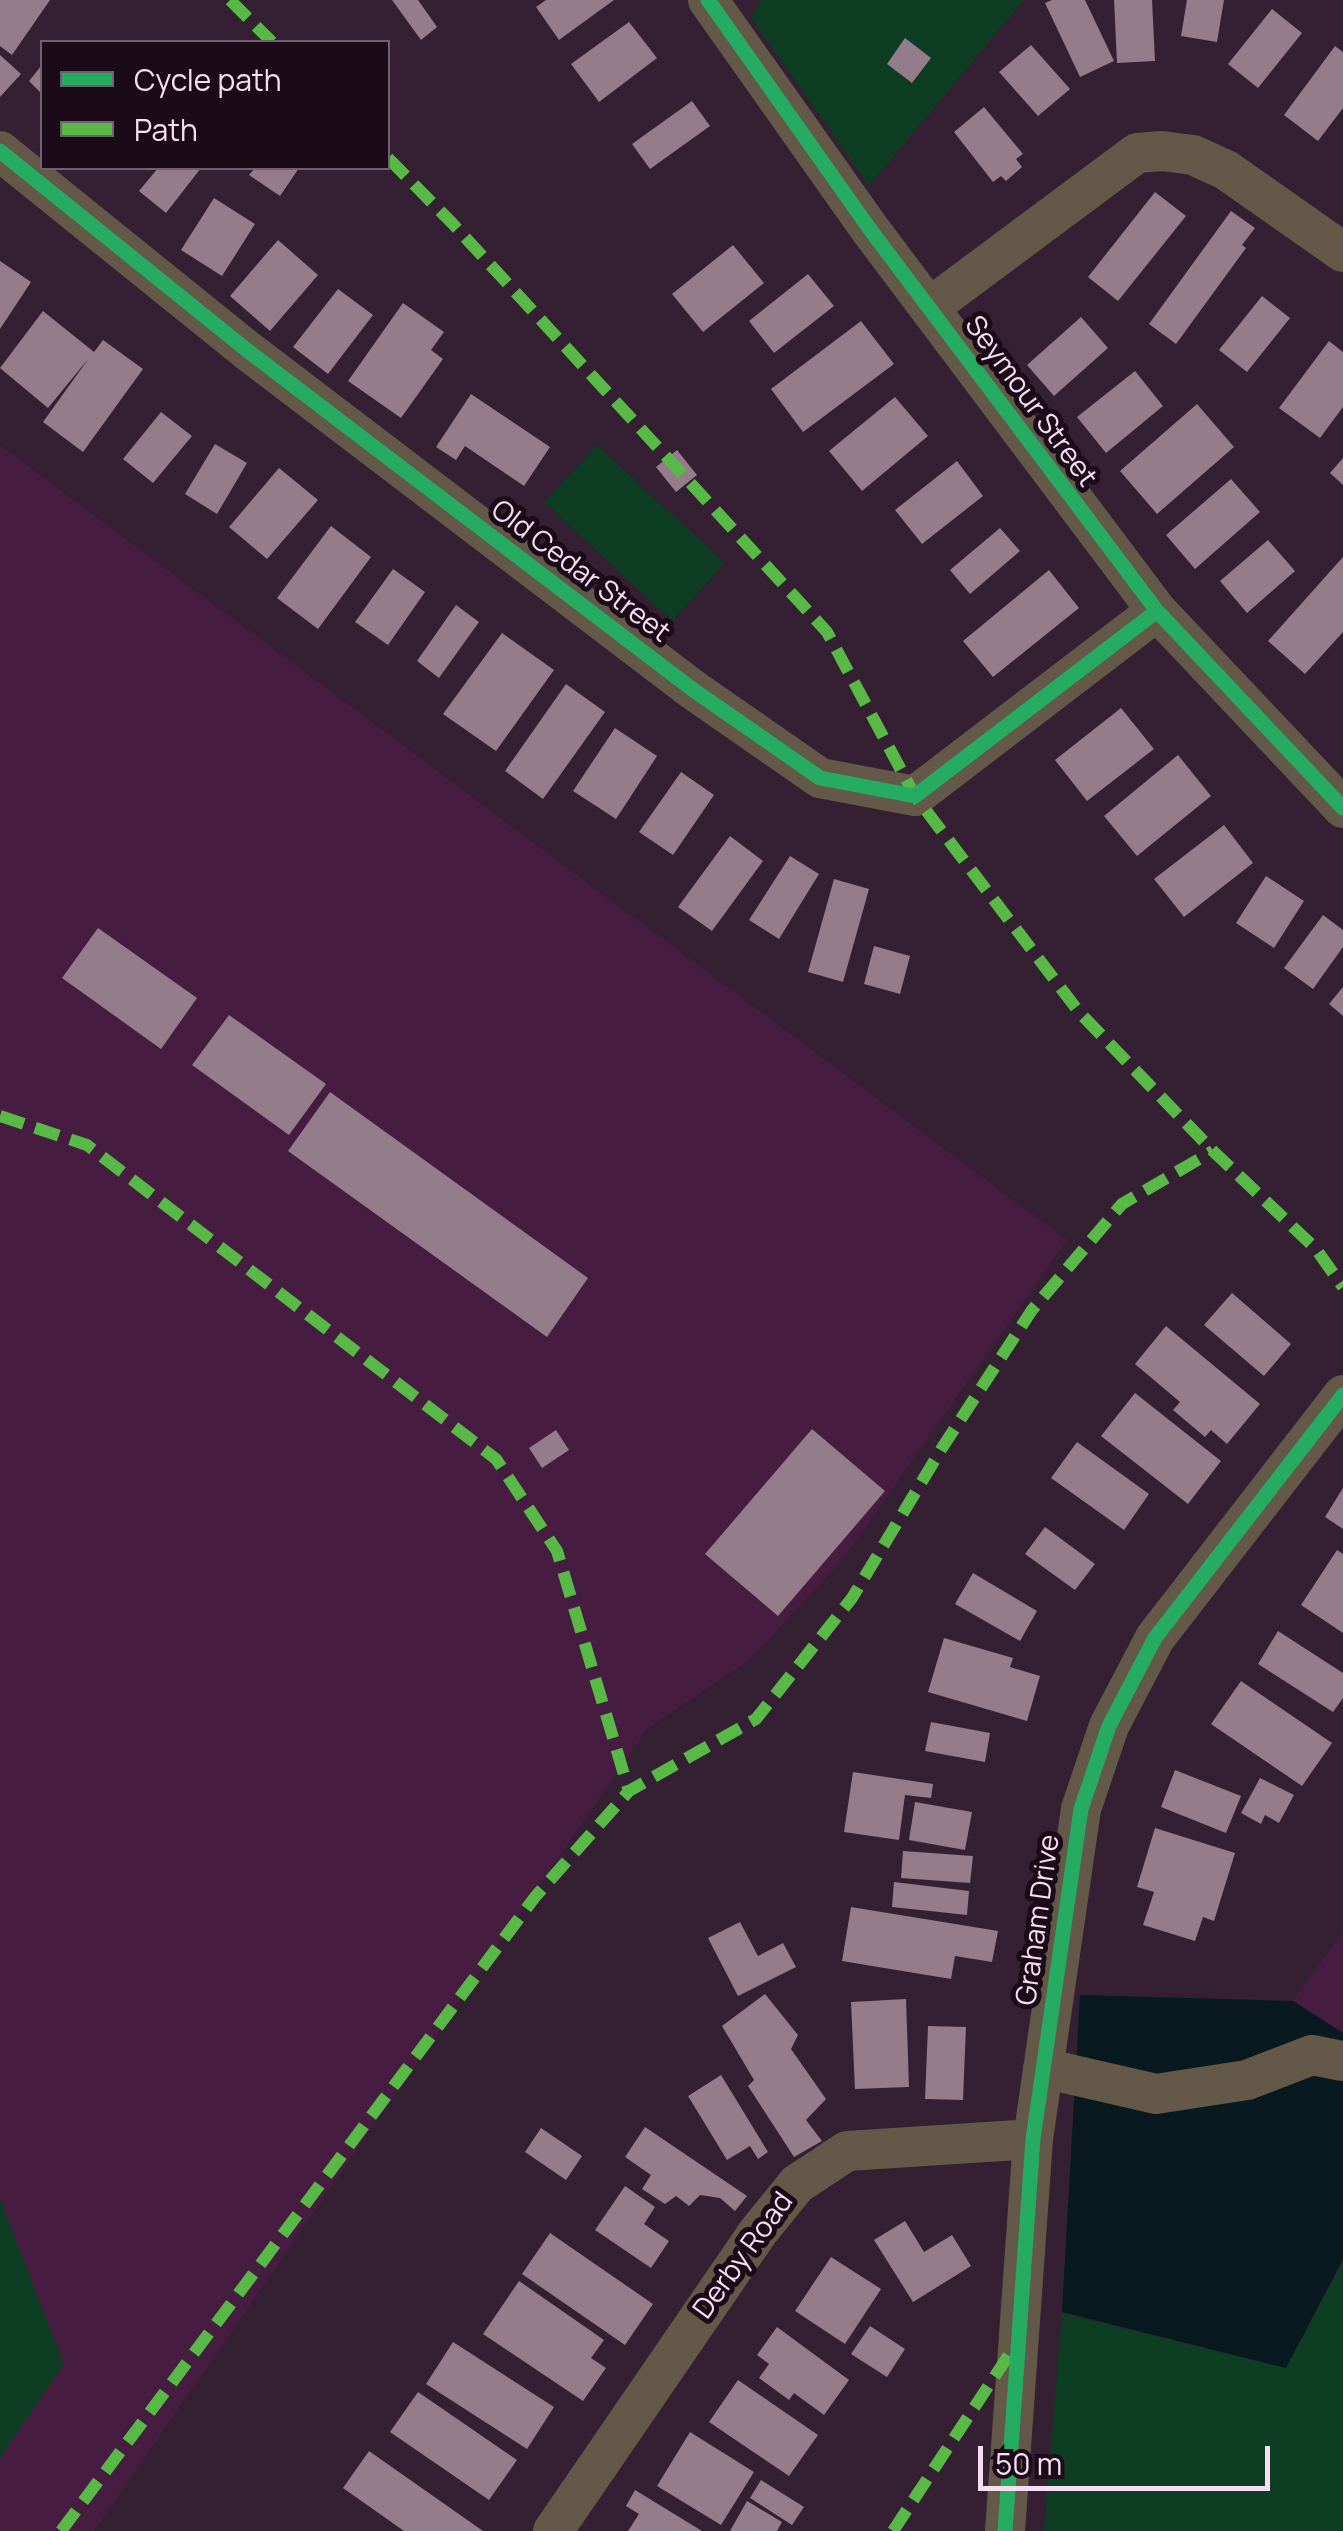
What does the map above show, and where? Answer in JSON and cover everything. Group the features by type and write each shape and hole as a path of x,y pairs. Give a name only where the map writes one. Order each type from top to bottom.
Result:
{"street":[{"name":"Seymour Street","path":"708,0 869,228 1157,611 1340,799"},
{"name":"Old Cedar Street","path":"0,151 248,351 692,689 820,778 915,796 1157,611"},
{"path":"930,308 1137,153 1192,155 1226,170 1343,252"},
{"name":"Graham Drive","path":"1004,2531 1033,2139 1081,1808 1109,1726 1155,1638 1343,1395"},
{"path":"1043,2068 1156,2094 1247,2080 1312,2056 1343,2061"},
{"name":"Derby Road","path":"552,2531 758,2232 797,2184 847,2151 1033,2139"}],"shaded area":[{"path":"0,445 1067,1240 842,1560 747,1662 647,1729 94,2531 0,2531"},
{"path":"1343,1931 1343,2033 1293,2001"},
{"path":"1080,1995 1293,2001 1343,2033 1343,2259 1286,2368 1062,2312"}],"green space":[{"path":"761,0 1024,0 869,186 751,18"},
{"path":"597,445 725,563 672,621 544,502"},
{"path":"0,2199 64,2364 0,2458"},
{"path":"1343,2261 1343,2531 1044,2531 1062,2313 1286,2368"}],"building":[{"path":"0,0 50,0 12,55 0,46"},
{"path":"392,0 418,0 437,27 421,40"},
{"path":"546,0 614,0 559,40 536,7"},
{"path":"1085,0 1114,61 1080,77 1045,3"},
{"path":"1114,0 1152,0 1155,61 1117,63"},
{"path":"1187,0 1224,0 1217,42 1181,36"},
{"path":"1272,9 1302,33 1258,88 1228,64"},
{"path":"629,22 657,58 599,102 571,64"},
{"path":"905,38 931,58 912,83 887,64"},
{"path":"1031,45 1070,89 1038,116 999,72"},
{"path":"1335,46 1343,52 1343,108 1318,141 1284,115"},
{"path":"0,55 21,74 0,97"},
{"path":"40,67 40,92 29,81"},
{"path":"692,101 710,126 650,169 632,144"},
{"path":"984,107 1023,154 1016,159 1022,167 1006,181 1001,176 993,182 954,132"},
{"path":"156,170 199,170 166,213 139,191"},
{"path":"253,170 298,170 280,196 249,175"},
{"path":"1155,192 1186,216 1118,301 1088,277"},
{"path":"214,198 255,224 222,276 181,250"},
{"path":"1231,211 1255,228 1242,245 1246,248 1176,344 1149,324"},
{"path":"278,240 318,275 270,331 230,296"},
{"path":"733,245 764,283 703,332 672,294"},
{"path":"0,261 31,282 0,329"},
{"path":"808,274 834,306 774,353 749,321"},
{"path":"338,289 373,315 328,374 293,347"},
{"path":"1262,296 1290,318 1247,372 1219,350"},
{"path":"403,303 444,332 431,350 443,359 401,418 348,381"},
{"path":"43,311 94,352 103,340 143,369 83,452 43,422 89,358 48,408 0,368"},
{"path":"1081,317 1108,348 1054,396 1027,365"},
{"path":"861,321 894,364 803,432 771,389"},
{"path":"1329,341 1343,352 1343,407 1320,438 1279,408"},
{"path":"1135,371 1163,406 1106,453 1077,417"},
{"path":"471,394 550,447 524,486 465,446 456,460 436,447"},
{"path":"895,397 928,436 862,491 829,451"},
{"path":"1197,404 1234,447 1157,514 1120,471"},
{"path":"161,412 192,436 153,483 123,459"},
{"path":"215,444 247,463 217,514 185,494"},
{"path":"677,450 697,475 676,492 656,467"},
{"path":"1343,458 1343,485 1330,473"},
{"path":"957,461 983,496 922,544 895,510"},
{"path":"279,468 318,500 267,559 229,527"},
{"path":"1231,479 1260,512 1195,569 1166,535"},
{"path":"331,526 371,557 318,629 277,598"},
{"path":"1000,528 1020,551 970,594 950,570"},
{"path":"1268,540 1295,571 1247,613 1220,581"},
{"path":"1343,557 1343,632 1305,674 1268,641"},
{"path":"393,569 425,592 388,645 355,622"},
{"path":"1049,570 1079,608 993,677 963,641"},
{"path":"456,605 479,622 439,678 417,661"},
{"path":"502,633 554,670 496,751 443,714"},
{"path":"566,684 605,712 543,799 505,771"},
{"path":"1121,708 1154,749 1087,801 1055,760"},
{"path":"615,728 657,756 616,819 573,791"},
{"path":"1178,755 1211,796 1137,856 1104,816"},
{"path":"681,772 714,795 673,855 639,832"},
{"path":"1224,825 1253,863 1184,917 1154,879"},
{"path":"730,836 763,861 712,931 678,907"},
{"path":"790,856 819,874 779,939 749,920"},
{"path":"1266,876 1304,901 1274,948 1236,923"},
{"path":"834,879 869,889 843,982 808,972"},
{"path":"1323,915 1343,930 1343,947 1313,989 1284,968"},
{"path":"98,928 197,998 161,1049 62,978"},
{"path":"874,946 910,956 900,994 864,984"},
{"path":"1343,987 1343,1016 1329,1004"},
{"path":"229,1015 326,1084 289,1135 192,1065"},
{"path":"330,1092 588,1278 547,1337 288,1151"},
{"path":"1232,1293 1291,1344 1264,1376 1204,1325"},
{"path":"1166,1326 1260,1404 1227,1444 1211,1430 1205,1437 1173,1410 1180,1402 1135,1364"},
{"path":"1135,1393 1221,1461 1188,1504 1101,1436"},
{"path":"812,1429 885,1491 778,1616 705,1554"},
{"path":"556,1430 569,1450 542,1468 529,1448"},
{"path":"1077,1442 1149,1494 1124,1530 1051,1478"},
{"path":"1343,1488 1343,1529 1325,1517"},
{"path":"1045,1527 1095,1564 1075,1590 1025,1554"},
{"path":"1337,1550 1343,1554 1343,1633 1301,1605"},
{"path":"973,1573 1037,1611 1020,1641 955,1604"},
{"path":"1278,1631 1343,1673 1343,1698 1333,1712 1258,1664"},
{"path":"944,1638 1013,1658 1010,1667 1040,1676 1027,1721 928,1692"},
{"path":"1241,1681 1332,1743 1302,1786 1211,1724"},
{"path":"931,1722 990,1733 985,1762 925,1751"},
{"path":"1175,1770 1241,1796 1226,1833 1161,1807"},
{"path":"853,1772 933,1784 931,1798 905,1795 899,1840 844,1832"},
{"path":"1260,1778 1294,1795 1279,1823 1265,1815 1261,1824 1241,1813"},
{"path":"915,1802 972,1812 965,1850 909,1840"},
{"path":"1155,1828 1235,1853 1214,1921 1203,1917 1195,1941 1143,1925 1154,1892 1137,1887"},
{"path":"903,1851 973,1856 970,1883 901,1878"},
{"path":"894,1882 969,1891 967,1915 892,1907"},
{"path":"851,1907 998,1931 992,1962 955,1956 951,1979 842,1961"},
{"path":"740,1922 758,1956 783,1943 796,1967 738,1996 708,1938"},
{"path":"765,1994 798,2035 791,2049 826,2099 806,2120 822,2141 794,2157 748,2086 754,2080 722,2026"},
{"path":"906,1999 909,2087 855,2089 851,2002"},
{"path":"928,2026 966,2027 963,2100 925,2099"},
{"path":"721,2075 768,2152 758,2159 750,2146 727,2160 688,2096"},
{"path":"645,2127 747,2196 735,2211 720,2198 700,2195 689,2206 676,2196 665,2204 642,2189 651,2175 625,2157"},
{"path":"541,2128 582,2156 566,2180 525,2152"},
{"path":"625,2186 655,2207 644,2224 669,2241 651,2268 595,2230"},
{"path":"905,2221 924,2252 952,2235 971,2266 913,2302 874,2240"},
{"path":"550,2233 653,2304 625,2345 522,2274"},
{"path":"831,2257 881,2289 845,2344 795,2311"},
{"path":"519,2281 604,2340 591,2358 606,2368 583,2401 483,2334"},
{"path":"870,2326 905,2349 887,2377 851,2354"},
{"path":"777,2327 849,2380 824,2415 794,2393 789,2400 759,2378 769,2364 757,2355"},
{"path":"453,2342 554,2407 527,2449 426,2384"},
{"path":"738,2380 818,2435 789,2476 709,2422"},
{"path":"418,2392 517,2460 489,2500 390,2432"},
{"path":"690,2432 754,2472 721,2525 657,2486"},
{"path":"369,2451 483,2531 404,2531 343,2488"},
{"path":"761,2480 804,2507 792,2525 750,2498"},
{"path":"635,2490 702,2531 628,2531 639,2514 626,2506"},
{"path":"747,2501 782,2522 777,2531 730,2531"}],"marked path":[{"path":"230,0 270,40"},
{"path":"390,160 827,632 915,796 1079,1012 1213,1151 1316,1249 1343,1287"},
{"path":"0,1116 87,1145 496,1459 557,1551 629,1791"},
{"path":"61,2531 535,1897 629,1791 756,1719 852,1598 942,1448 1032,1310 1122,1204 1213,1151"},
{"path":"893,2531 1014,2347"}],"cycle path":[{"path":"708,0 869,228 1157,611 1343,808"},
{"path":"0,151 248,351 692,689 820,778 915,796 1157,611"},
{"path":"1005,2531 1033,2139 1081,1809 1109,1726 1155,1638 1343,1395"}]}
